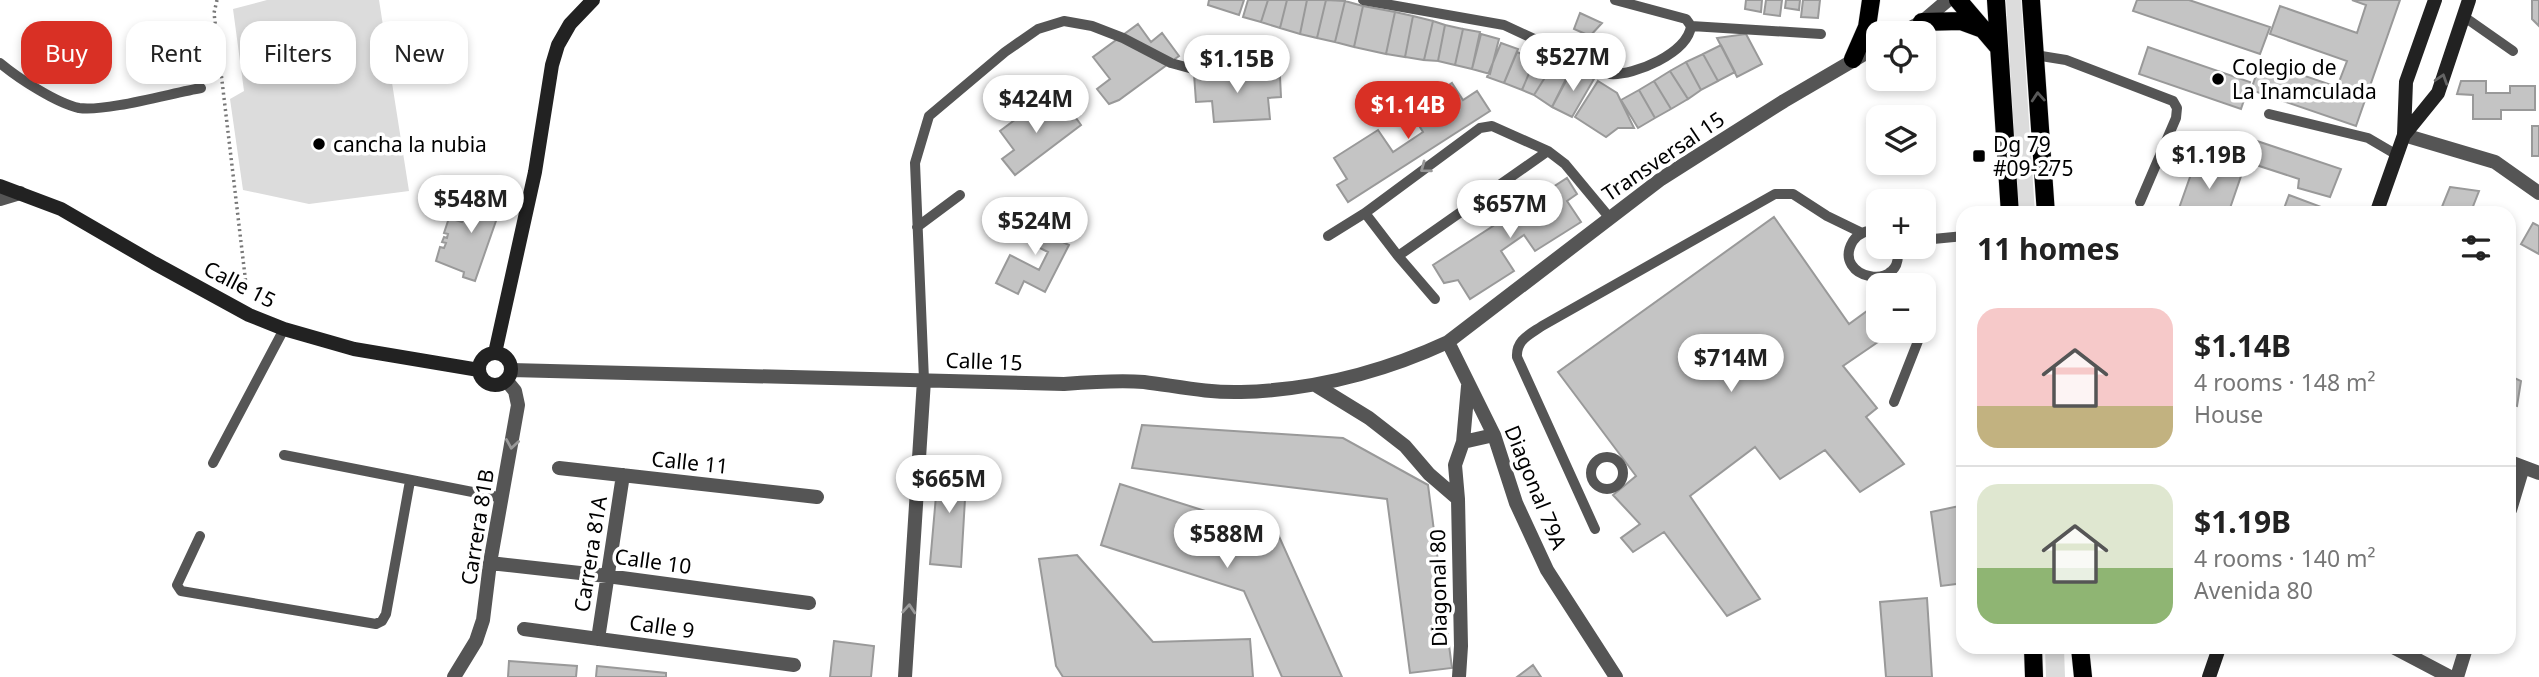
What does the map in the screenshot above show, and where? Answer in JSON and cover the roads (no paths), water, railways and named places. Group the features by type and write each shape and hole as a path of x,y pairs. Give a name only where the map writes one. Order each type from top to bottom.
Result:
{"main road":[{"path":"1853,59 1867,27 1871,0"},
{"path":"1958,0 1999,48"},
{"path":"1996,0 2009,206"},
{"path":"2031,0 2045,206"},
{"path":"1936,22 1961,21 1983,29"},
{"path":"2033,654 2034,677"},
{"path":"2081,654 2083,677"}],"street":[{"path":"495,353 535,172 552,65 558,45 570,24 593,0"},
{"path":"1923,21 1948,0"},
{"path":"2379,206 2404,135 2406,82 2435,0"},
{"path":"2404,135 2438,93 2469,0"},
{"name":"Transversal 15","path":"1448,342 1609,217 1672,172 1866,52"},
{"path":"2404,135 2495,162 2539,193"},
{"name":"Calle 15","path":"0,186 61,209 249,315 284,329 354,349 479,370"},
{"path":"0,199 20,193"},
{"name":"Calle 15","path":"509,375 1064,384 1142,382 1240,392 1317,386 1413,358 1448,342"},
{"name":"Diagonal 79A","path":"1448,342 1494,435 1516,503 1547,570 1616,677"},
{"path":"495,353 508,358 509,375 501,383 490,384 481,376 479,370 483,358 495,353"},
{"name":"Carrera 81B","path":"454,677 476,642 483,620 490,563 518,405 516,391 509,375"},
{"path":"905,677 924,380"},
{"name":"Diagonal 80","path":"1459,677 1461,646 1455,466 1464,442 1469,384"},
{"name":"Diagonal 80","path":"1317,386 1369,418 1405,446 1429,474 1458,499"},
{"path":"1464,442 1494,435"},
{"path":"2516,464 2539,472"},
{"name":"Calle 11","path":"559,468 817,497"},
{"name":"Carrera 81A","path":"598,639 623,475"},
{"name":"Calle 10","path":"490,563 809,603"},
{"name":"Calle 9","path":"524,629 794,665"},
{"path":"2208,677 2217,654"},
{"path":"2406,654 2450,677"},
{"path":"2457,677 2464,654"}],"lane":[{"path":"1363,0 1504,25 1610,74 1619,75 1645,67 1673,52 1690,36 1691,26 1686,19 1615,0"},
{"path":"2463,16 2513,51"},
{"path":"924,380 915,163 929,116 1005,52 1038,29 1064,21 1092,26 1123,37 1171,63 1204,72"},
{"path":"1691,26 1821,34"},
{"path":"2035,55 2066,60 2173,101 2177,108 2176,118 2140,202"},
{"path":"0,63 59,100 80,108 104,107 201,88"},
{"path":"2269,114 2368,138 2397,155"},
{"path":"1328,236 1492,125 1548,151 1565,164 1609,217"},
{"path":"1398,256 1548,151"},
{"path":"1595,529 1517,357 1516,348 1521,341 1542,326 1775,194 1793,194 1827,216 1862,233"},
{"path":"917,227 960,195"},
{"path":"1365,212 1435,299"},
{"path":"1866,232 1856,237 1850,252 1854,267 1859,273 1875,278 1890,272 1898,259"},
{"path":"1936,239 1956,237"},
{"path":"213,463 284,329"},
{"path":"1894,402 1917,343"},
{"path":"284,455 503,498"},
{"path":"1574,482 1591,475"},
{"path":"200,536 177,585 181,591 376,624 382,621 386,614 410,481"}],"place":[{"name":"Colegio de La Inamculada","path":"2218,79"},
{"name":"cancha la nubia","path":"319,144"},
{"name":"Dg 79 #09-275","path":"1979,156"}]}
